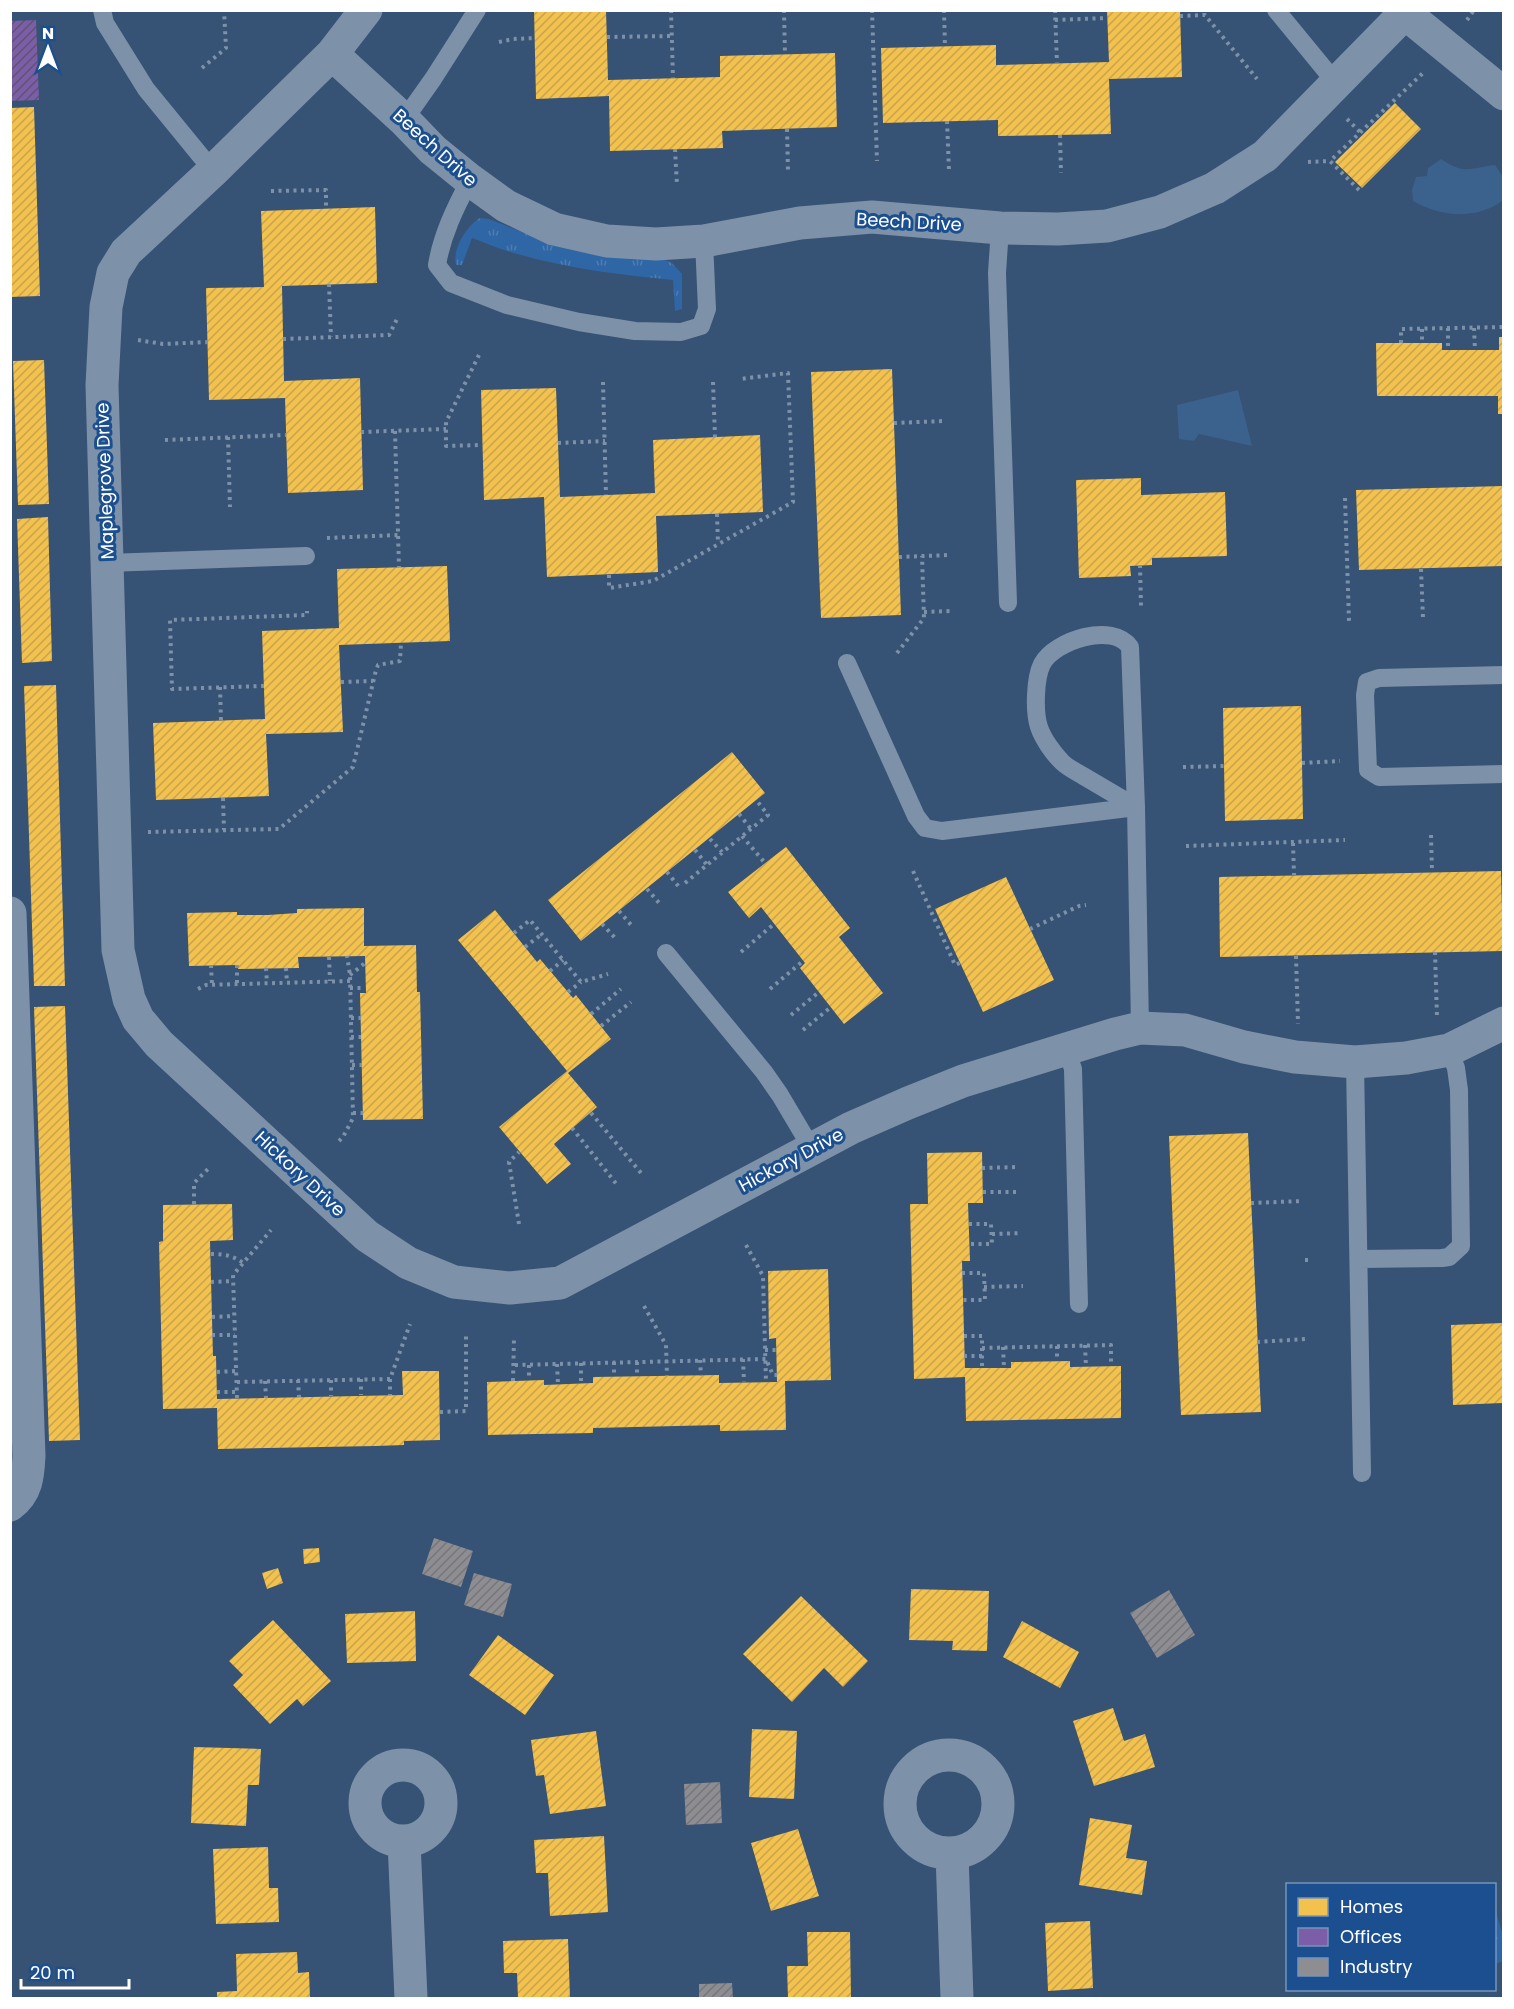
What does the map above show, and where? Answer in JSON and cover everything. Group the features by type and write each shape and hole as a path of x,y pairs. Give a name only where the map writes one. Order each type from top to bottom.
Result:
{"street":[{"name":"Maplegrove Drive","path":"159,1044 138,1019 129,999 118,950 102,385 106,307 113,273 126,252 213,171 332,54 366,10"},
{"name":"Beech Drive","path":"332,54 434,150 470,180 506,206 554,229 607,241 656,244 704,241 800,223 872,217 1000,228 1058,229 1107,226 1160,212 1215,188 1265,156 1402,12"},
{"path":"1402,12 1503,94"},
{"path":"10,913 29,1456 25,1487 10,1505"},
{"name":"Hickory Drive","path":"159,1044 367,1236 408,1263 454,1282 510,1288 560,1283 850,1128 908,1102 963,1082 1140,1028 1185,1030 1244,1047 1295,1057 1355,1062 1406,1058 1449,1050 1503,1023"},
{"path":"404,1842 411,1998"},
{"path":"952,1854 957,1998"}],"lane":[{"path":"102,10 105,23 146,90 213,171"},
{"path":"404,120 434,79 477,10"},
{"path":"1276,10 1336,83"},
{"path":"470,180 457,203 440,244 437,266 451,283 507,305 635,331 681,332 695,328 701,326 707,309 704,241"},
{"path":"1000,228 997,273 1008,603"},
{"path":"107,563 306,556"},
{"path":"1136,807 1063,763 1039,727 1036,694 1042,663 1055,650 1072,641 1086,637 1113,635 1125,640 1130,647 1136,807 1140,1028"},
{"path":"847,663 916,816 925,828 942,831 1136,807"},
{"path":"1503,675 1379,678 1367,682 1365,695 1368,771 1379,777 1503,774"},
{"path":"666,953 764,1072 812,1149"},
{"path":"1359,1259 1442,1258 1449,1257 1461,1246 1459,1090 1456,1068 1449,1050"},
{"path":"1067,1051 1073,1069 1079,1304"},
{"path":"1355,1062 1362,1473"}],"path":[{"path":"202,68 226,48 224,10"},
{"path":"671,10 673,78"},
{"path":"784,10 785,54"},
{"path":"872,10 877,161"},
{"path":"944,10 945,47"},
{"path":"1055,10 1057,64"},
{"path":"1180,16 1205,15 1257,79"},
{"path":"1055,20 1108,18"},
{"path":"607,37 671,36"},
{"path":"500,42 535,38"},
{"path":"1359,190 1330,161 1425,72"},
{"path":"947,121 949,170"},
{"path":"787,129 788,171"},
{"path":"1060,135 1061,173"},
{"path":"675,149 677,185"},
{"path":"271,191 326,189 326,209"},
{"path":"329,284 331,337"},
{"path":"283,339 389,335 397,319"},
{"path":"1401,343 1401,329 1503,327"},
{"path":"1448,328 1448,350"},
{"path":"1474,328 1475,350"},
{"path":"1422,329 1422,343"},
{"path":"134,339 164,344 208,342"},
{"path":"479,355 446,422 446,446 483,445"},
{"path":"609,575 609,588 653,581 793,502 788,373 740,379"},
{"path":"603,382 606,495"},
{"path":"713,382 715,437"},
{"path":"894,423 944,421"},
{"path":"361,432 446,429"},
{"path":"395,431 399,567"},
{"path":"165,440 286,435"},
{"path":"228,437 230,507"},
{"path":"558,443 605,441"},
{"path":"1345,498 1349,621"},
{"path":"717,514 718,544"},
{"path":"317,538 398,535"},
{"path":"899,556 949,555"},
{"path":"897,653 924,618 922,556"},
{"path":"1140,565 1141,606"},
{"path":"1421,569 1423,618"},
{"path":"264,686 172,689 170,620 307,615 307,611"},
{"path":"924,612 950,611"},
{"path":"138,832 279,829 353,767 378,665 400,661 401,643"},
{"path":"341,682 373,681"},
{"path":"220,687 221,721"},
{"path":"1302,763 1344,761"},
{"path":"1184,767 1224,766"},
{"path":"223,798 225,830"},
{"path":"685,883 768,815 757,801"},
{"path":"739,814 751,829"},
{"path":"1431,835 1432,872"},
{"path":"742,836 765,863"},
{"path":"710,839 722,852"},
{"path":"1186,846 1345,840"},
{"path":"1293,843 1294,875"},
{"path":"695,850 707,864"},
{"path":"913,871 955,965 960,963"},
{"path":"667,872 680,887"},
{"path":"647,889 660,904"},
{"path":"1030,929 1079,906 1086,906"},
{"path":"619,911 632,926"},
{"path":"514,933 530,920 581,982"},
{"path":"602,924 616,939"},
{"path":"741,952 774,924"},
{"path":"525,947 542,934"},
{"path":"1435,952 1437,1018"},
{"path":"339,1140 344,1137 353,1118 350,975 347,956"},
{"path":"1296,956 1298,1025"},
{"path":"329,957 330,981"},
{"path":"550,970 563,960"},
{"path":"770,989 803,961"},
{"path":"350,975 365,963"},
{"path":"237,964 237,984"},
{"path":"211,965 212,985"},
{"path":"266,968 267,983"},
{"path":"286,968 287,983"},
{"path":"568,992 581,982 608,974"},
{"path":"198,989 206,985 350,981"},
{"path":"350,988 365,988"},
{"path":"591,1014 621,989"},
{"path":"791,1015 819,992"},
{"path":"601,1026 631,1002"},
{"path":"803,1030 831,1007"},
{"path":"351,1018 361,1018"},
{"path":"351,1037 361,1037"},
{"path":"352,1065 362,1065"},
{"path":"353,1113 363,1113"},
{"path":"591,1113 641,1173"},
{"path":"572,1128 618,1186"},
{"path":"519,1152 509,1162 519,1224"},
{"path":"982,1168 1019,1167"},
{"path":"194,1204 194,1183 208,1169"},
{"path":"983,1192 1020,1192"},
{"path":"1251,1203 1303,1201"},
{"path":"969,1224 991,1224 992,1234 992,1244 969,1244"},
{"path":"237,1398 233,1275 271,1230"},
{"path":"992,1234 1022,1233"},
{"path":"746,1245 765,1282 766,1382"},
{"path":"211,1254 224,1254 243,1263"},
{"path":"1305,1260 1311,1260"},
{"path":"962,1273 984,1273 985,1300 963,1300"},
{"path":"211,1282 233,1281"},
{"path":"984,1287 1023,1286"},
{"path":"644,1306 666,1345 667,1376"},
{"path":"212,1317 234,1317"},
{"path":"390,1395 390,1378 410,1324"},
{"path":"212,1335 235,1335"},
{"path":"440,1412 466,1411 466,1336"},
{"path":"964,1336 982,1336 982,1368"},
{"path":"513,1381 514,1338"},
{"path":"1257,1342 1306,1339"},
{"path":"1085,1345 1086,1366"},
{"path":"982,1348 1111,1345 1111,1366"},
{"path":"1057,1346 1057,1361"},
{"path":"1003,1347 1004,1368"},
{"path":"765,1350 776,1350"},
{"path":"964,1356 982,1356"},
{"path":"743,1359 744,1382"},
{"path":"515,1365 766,1359"},
{"path":"766,1359 773,1375 777,1375"},
{"path":"700,1360 701,1376"},
{"path":"614,1362 614,1377"},
{"path":"637,1362 637,1377"},
{"path":"581,1363 581,1383"},
{"path":"557,1364 558,1384"},
{"path":"529,1365 529,1380"},
{"path":"217,1372 236,1371"},
{"path":"237,1382 390,1378"},
{"path":"361,1379 361,1395"},
{"path":"298,1380 299,1397"},
{"path":"332,1380 332,1396"},
{"path":"266,1381 266,1398"},
{"path":"217,1392 237,1392"}],"green space":[{"path":"480,218 489,219 527,234 625,257 665,260 672,263 682,274 682,309 675,311 673,280 578,268 508,252 472,238 462,265 456,265 456,252 461,239"},
{"path":"1496,1912 1503,1936 1503,1961 1496,1964"}],"shaded area":[{"path":"1441,159 1462,169 1495,165 1503,177 1502,201 1481,211 1458,214 1435,210 1413,201 1412,190 1416,177 1427,176 1428,168"},
{"path":"1238,390 1252,446 1199,434 1194,441 1179,439 1177,405"}],"building: Homes":[{"path":"534,10 606,10 608,80 720,77 720,56 835,53 837,127 722,131 723,148 610,151 609,96 536,99"},
{"path":"1107,10 1180,10 1182,77 1109,79 1111,134 998,136 998,120 883,123 881,48 996,45 996,65 1109,62"},
{"path":"1395,103 1421,129 1362,188 1335,162"},
{"path":"34,107 40,296 10,297 10,108"},
{"path":"375,207 377,283 282,286 284,381 360,378 363,490 288,493 285,398 209,400 206,288 264,287 261,211"},
{"path":"1499,337 1503,337 1503,414 1498,414 1498,396 1377,396 1376,343 1442,343 1442,350 1499,350"},
{"path":"44,360 49,504 18,505 13,361"},
{"path":"892,369 901,615 821,618 811,372"},
{"path":"556,388 560,497 655,493 653,440 760,435 763,512 656,516 658,572 547,577 544,497 484,500 481,390"},
{"path":"1141,478 1141,495 1225,492 1227,556 1152,558 1152,565 1130,566 1131,576 1079,578 1076,480"},
{"path":"1503,486 1503,566 1359,570 1356,490"},
{"path":"48,517 52,661 22,663 17,519"},
{"path":"447,566 450,641 339,645 343,732 266,734 269,796 156,800 153,723 265,719 262,631 339,628 337,569"},
{"path":"56,685 65,986 34,986 24,686"},
{"path":"1301,706 1303,819 1225,821 1223,708"},
{"path":"732,752 765,793 581,941 548,900"},
{"path":"786,847 850,928 839,937 883,993 844,1024 800,968 805,963 761,907 749,918 728,892"},
{"path":"1501,871 1503,951 1220,957 1219,877"},
{"path":"1006,877 1054,980 983,1012 935,909"},
{"path":"364,908 364,946 416,945 417,992 420,992 423,1119 363,1120 360,993 366,993 365,956 298,957 299,968 238,969 238,965 189,966 187,913 237,912 237,915 268,915 297,913 297,909"},
{"path":"495,910 537,962 540,959 573,998 576,995 611,1039 568,1073 597,1107 554,1144 571,1164 547,1184 499,1127 567,1071 458,940"},
{"path":"65,1006 80,1440 49,1441 34,1007"},
{"path":"1248,1133 1261,1412 1181,1415 1169,1136"},
{"path":"982,1152 983,1203 968,1203 970,1261 962,1261 965,1368 1011,1368 1011,1362 1070,1361 1070,1367 1121,1366 1121,1418 966,1421 965,1377 914,1379 910,1204 928,1204 927,1153"},
{"path":"232,1204 233,1240 210,1241 213,1356 216,1356 217,1399 403,1395 402,1371 439,1371 440,1440 404,1441 404,1445 218,1449 217,1408 163,1409 159,1242 163,1241 163,1205"},
{"path":"828,1269 831,1380 785,1381 786,1430 720,1431 720,1425 593,1428 593,1433 488,1435 487,1382 544,1380 544,1385 593,1383 593,1377 719,1375 719,1383 777,1382 776,1338 769,1339 768,1271"},
{"path":"1503,1323 1503,1403 1453,1405 1451,1325"},
{"path":"319,1548 320,1562 304,1564 303,1549"},
{"path":"278,1568 283,1583 267,1589 262,1573"},
{"path":"911,1589 989,1591 987,1651 952,1650 953,1641 909,1640"},
{"path":"801,1596 868,1661 843,1687 824,1668 792,1702 743,1654"},
{"path":"415,1611 416,1661 347,1663 345,1614"},
{"path":"273,1620 331,1681 303,1706 297,1699 270,1724 233,1685 243,1675 229,1661"},
{"path":"1022,1621 1079,1652 1060,1688 1003,1657"},
{"path":"498,1635 554,1675 525,1715 469,1675"},
{"path":"1113,1708 1124,1741 1145,1734 1155,1767 1094,1786 1073,1721"},
{"path":"752,1729 797,1731 794,1799 749,1797"},
{"path":"596,1731 606,1806 550,1814 544,1775 536,1776 531,1740"},
{"path":"194,1747 261,1749 259,1785 248,1785 246,1826 191,1823"},
{"path":"1090,1818 1132,1825 1126,1858 1147,1861 1142,1895 1079,1885"},
{"path":"798,1829 819,1896 771,1911 751,1843"},
{"path":"604,1836 608,1912 550,1916 548,1873 536,1873 534,1840"},
{"path":"268,1847 269,1888 278,1888 279,1922 216,1924 213,1849"},
{"path":"1090,1921 1093,1988 1048,1991 1045,1923"},
{"path":"807,1932 850,1932 851,1998 788,1998 787,1966 808,1966"},
{"path":"568,1939 570,1998 518,1998 517,1973 504,1973 503,1941"},
{"path":"297,1952 298,1973 309,1972 310,1998 217,1998 217,1992 237,1991 236,1954"}],"building: Offices":[{"path":"36,20 39,100 10,101 10,21"}],"building: Industry":[{"path":"434,1538 473,1551 461,1587 422,1574"},
{"path":"474,1573 512,1584 503,1617 464,1605"},
{"path":"1169,1590 1195,1635 1157,1658 1130,1613"},
{"path":"720,1782 722,1823 686,1825 684,1784"},
{"path":"732,1983 733,1998 699,1998 699,1984"}]}
